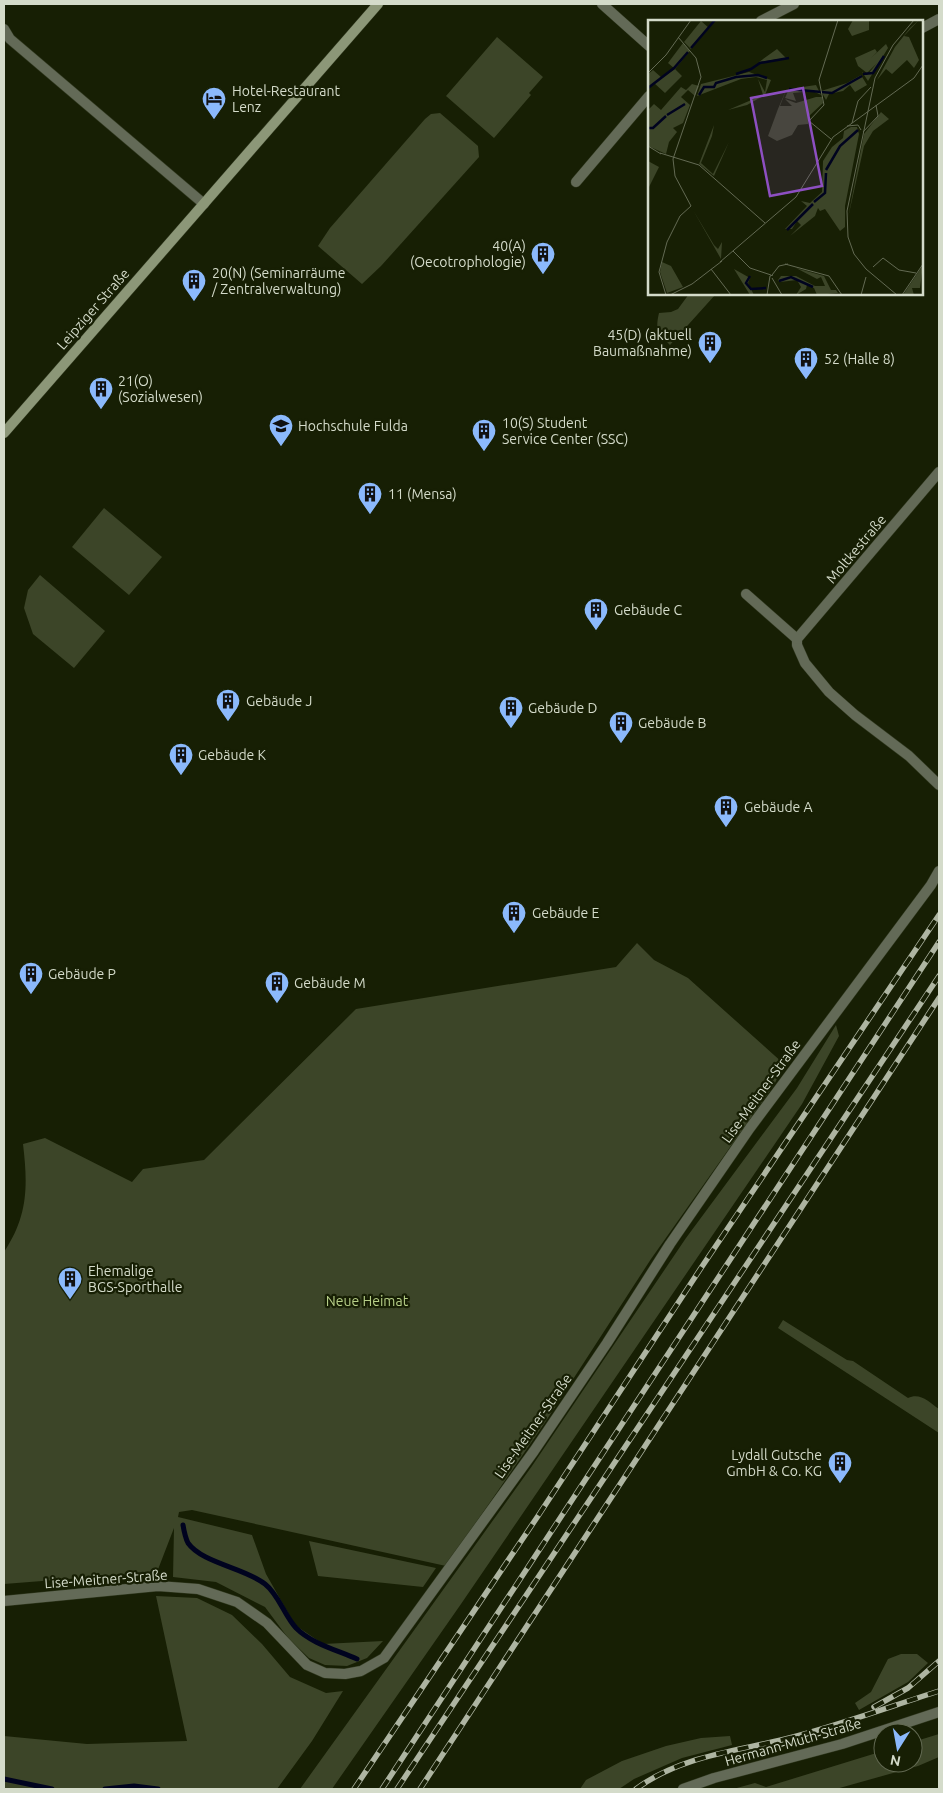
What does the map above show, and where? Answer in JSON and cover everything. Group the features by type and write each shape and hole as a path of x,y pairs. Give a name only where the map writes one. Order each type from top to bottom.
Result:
{"main road":[{"name":"Leipziger Straße","path":"4,433 378,4"}],"street":[{"path":"602,4 648,45"},
{"path":"763,20 794,4"},
{"path":"923,27 939,19"},
{"path":"4,29 10,38 204,204"},
{"path":"576,182 648,97"},
{"name":"Moltkestraße","path":"797,642 939,472"},
{"path":"746,594 797,642 805,663 841,704 909,756 939,785"},
{"name":"Lise-Meitner-Straße","path":"4,1600 158,1586 198,1589 237,1602 267,1623 307,1665 325,1672 344,1674 361,1672 384,1658 534,1451 607,1343 670,1244 750,1128 939,871"},
{"name":"Hermann-Muth-Straße","path":"683,1789 714,1778 842,1744 939,1712"}],"green space":[{"path":"497,37 543,77 529,93 531,95 494,138 446,96"},
{"path":"440,113 478,146 479,157 381,266 362,284 318,246 330,228 425,119 431,114"},
{"path":"688,295 715,295 670,345 658,331 659,313 678,309"},
{"path":"104,508 162,557 129,595 72,547"},
{"path":"40,575 105,631 74,668 33,634 24,608 28,590"},
{"name":"Neue Heimat","path":"637,943 654,960 688,978 784,1064 774,1085 651,1259 544,1424 446,1566 192,1510 179,1512 178,1517 252,1535 266,1574 295,1625 323,1644 383,1641 367,1658 347,1666 325,1665 309,1658 288,1638 265,1607 216,1582 173,1577 174,1528 157,1572 4,1584 4,1252 18,1226 22,1213 26,1187 23,1144 45,1138 132,1182 143,1169 204,1160 356,1009 616,967"},
{"path":"836,1025 839,1036 802,1104 461,1604 332,1789 300,1789 532,1466 686,1238 797,1088"},
{"path":"783,1320 847,1360 853,1361 908,1398 916,1396 932,1403 939,1409 939,1433 778,1328"},
{"path":"309,1541 436,1568 423,1587 318,1576"},
{"path":"156,1596 197,1598 232,1615 262,1644 290,1677 326,1693 343,1691 312,1741 277,1789 4,1789 4,1736 87,1744 187,1741"},
{"path":"901,1654 917,1654 928,1663 908,1682 859,1710 855,1703 871,1692 888,1659"},
{"path":"939,1734 939,1757 923,1764 923,1739"},
{"path":"730,1736 732,1745 682,1758 634,1779 619,1789 580,1789 586,1780 622,1761 666,1746 701,1738"},
{"path":"873,1754 873,1773 893,1773 836,1789 733,1789 755,1783 766,1787"}],"waterway":[{"path":"183,1525 188,1543 203,1556 257,1578 265,1584 302,1634 357,1659"},
{"path":"4,1779 52,1789"},
{"path":"105,1789 134,1786 158,1789"}],"railway":[{"path":"354,1789 939,915"},
{"path":"382,1789 939,942"},
{"path":"397,1789 939,976"},
{"path":"420,1789 939,998"},
{"path":"874,1707 908,1688 939,1661"},
{"path":"636,1789 654,1777 693,1761 815,1731 939,1691"}],"place":[{"name":"Hotel-Restaurant Lenz","path":"214,120"},
{"name":"40(A) (Oecotrophologie)","path":"543,275"},
{"name":"20(N) (Seminarräume / Zentralverwaltung)","path":"194,302"},
{"name":"45(D) (aktuell Baumaßnahme)","path":"710,364"},
{"name":"52 (Halle 8)","path":"806,380"},
{"name":"21(O) (Sozialwesen)","path":"101,410"},
{"name":"Hochschule Fulda","path":"281,447"},
{"name":"10(S) Student Service Center (SSC)","path":"484,452"},
{"name":"11 (Mensa)","path":"370,515"},
{"name":"Gebäude C","path":"596,631"},
{"name":"Gebäude J","path":"228,722"},
{"name":"Gebäude D","path":"511,729"},
{"name":"Gebäude B","path":"621,744"},
{"name":"Gebäude K","path":"181,776"},
{"name":"Gebäude A","path":"726,828"},
{"name":"Gebäude E","path":"514,934"},
{"name":"Gebäude P","path":"31,995"},
{"name":"Gebäude M","path":"277,1004"},
{"name":"Ehemalige BGS-Sporthalle","path":"70,1300"},
{"name":"Lydall Gutsche GmbH & Co. KG","path":"840,1484"}]}
